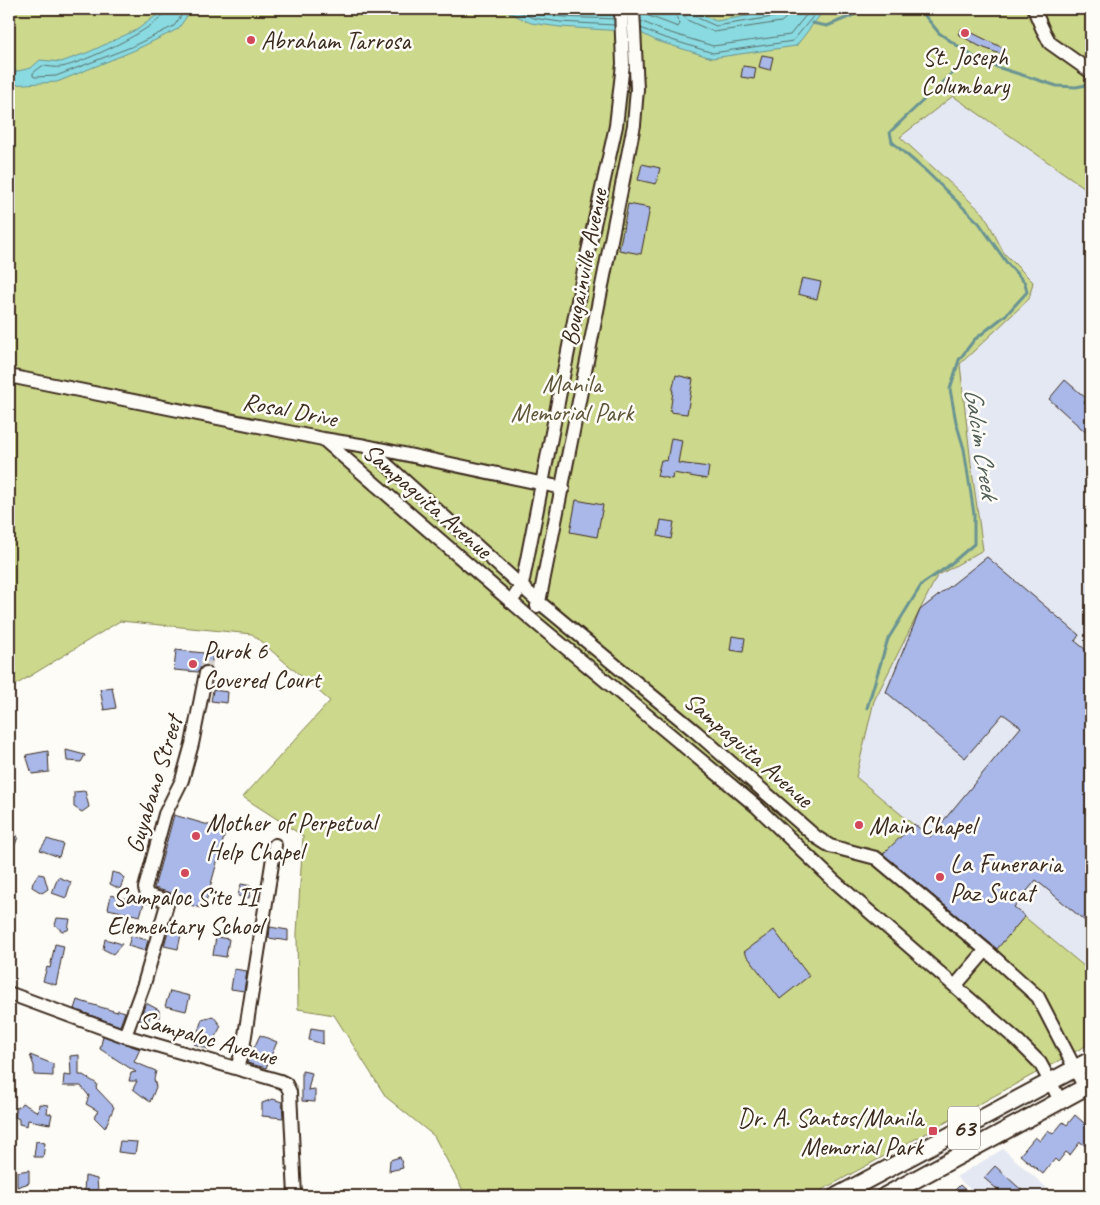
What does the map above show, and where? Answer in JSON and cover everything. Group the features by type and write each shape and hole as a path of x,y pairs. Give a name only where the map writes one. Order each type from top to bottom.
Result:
{"main road":[{"name":"63","path":"837,1196 1091,1060"},
{"name":"63","path":"885,1196 1088,1086"}],"street":[{"name":"Bougainville Avenue","path":"530,618 539,602 634,126 637,90 621,9"},
{"name":"Bougainville Avenue","path":"511,602 522,585 585,265 616,126 623,64 633,9"},
{"path":"1034,9 1050,43 1089,70"},
{"name":"Rosal Drive","path":"9,376 323,440 366,446 563,488"},
{"name":"Sampaguita Avenue","path":"323,440 511,602 756,806 833,880 1018,1041 1040,1063 1061,1102"},
{"name":"Sampaguita Avenue","path":"366,446 539,602 816,836 830,846 876,858 986,950 1038,997 1076,1069 1088,1086"},
{"name":"Guyabano Street","path":"125,1036 144,984 168,901 147,894 145,888 165,814 178,788 190,753 206,673"},
{"path":"734,787 745,775"},
{"path":"237,1068 243,1048 275,845"},
{"path":"955,986 986,950"},
{"name":"Sampaloc Avenue","path":"11,994 125,1036 286,1084 290,1092 295,1196"}],"shaded area":[{"path":"953,96 1091,192 1091,972 856,778 874,701 937,576 983,550 960,364 1029,299 1033,282 1004,253 984,214 900,137"},
{"path":"1003,1149 1056,1196 978,1196 956,1177"}],"green space":[{"name":"Manila Memorial Park","path":"9,9 1091,9 1091,192 953,96 900,137 984,214 1004,253 1033,282 1029,299 960,364 983,550 937,576 874,701 856,777 1091,972 1091,1043 811,1196 466,1196 434,1136 386,1097 334,1015 298,1009 297,933 303,836 243,797 330,701 252,634 120,621 9,689"}],"water":[{"path":"165,9 192,9 178,29 133,51 57,82 9,85 9,73 31,68 40,60 61,62 89,52 138,29"},
{"path":"502,9 688,9 716,21 788,9 825,9 796,46 712,58 657,41 639,32 560,27 531,23"}],"building":[{"path":"962,28 1003,48 1000,54 979,46 958,34"},
{"path":"762,55 773,57 770,70 759,67"},
{"path":"743,66 756,68 754,79 741,77"},
{"path":"642,164 660,168 656,184 638,180"},
{"path":"628,204 650,208 641,254 619,250"},
{"path":"802,278 821,282 817,299 798,294"},
{"path":"676,375 693,379 687,414 670,412"},
{"path":"1065,380 1087,399 1084,402 1091,408 1091,437 1049,399"},
{"path":"671,438 682,440 678,463 709,467 707,479 673,473 672,479 657,476 661,460 667,461"},
{"path":"576,500 603,505 597,537 570,532"},
{"path":"661,520 674,522 671,539 658,536"},
{"path":"987,557 1079,635 1075,641 1091,654 1091,926 1036,880 1014,907 1025,916 997,949 883,854 914,824 930,837 1021,727 1003,714 965,758 886,692 920,610"},
{"path":"732,636 745,638 743,652 730,650"},
{"name":"Purok 6 Covered Court","path":"176,650 213,654 211,667 203,666 198,672 174,670"},
{"path":"112,687 116,708 104,710 100,689"},
{"path":"213,690 228,692 227,703 211,701"},
{"path":"66,750 85,755 81,762 67,761"},
{"path":"48,751 49,772 32,774 26,755"},
{"path":"85,791 89,807 82,812 74,807 74,792"},
{"name":"Sampaloc Site II Elementary School","path":"174,815 226,830 204,909 176,901 171,893 154,888"},
{"path":"9,826 18,837 9,860"},
{"path":"47,839 63,844 59,857 40,850"},
{"path":"112,872 120,874 124,878 120,889 110,884"},
{"path":"38,874 44,875 48,889 42,893 32,887"},
{"path":"58,877 71,882 66,898 52,893"},
{"path":"241,884 252,886 249,898 238,896"},
{"path":"111,895 144,903 140,916 108,909"},
{"path":"57,918 70,919 68,930 62,931 55,925"},
{"path":"270,927 288,930 288,941 269,938"},
{"path":"774,930 809,976 780,999 744,952"},
{"path":"168,931 181,934 178,949 164,946"},
{"path":"131,936 148,940 145,951 128,946"},
{"path":"216,937 229,939 226,957 213,955"},
{"path":"105,939 122,944 113,954 103,949"},
{"path":"55,944 64,946 56,985 43,981 47,967 50,968"},
{"path":"234,969 247,971 244,991 231,989"},
{"path":"170,991 190,996 186,1011 165,1006"},
{"path":"77,1000 117,1012 118,1010 125,1012 120,1026 74,1009"},
{"path":"146,1003 159,1010 159,1018 150,1016 148,1023 139,1020"},
{"path":"213,1016 221,1026 214,1039 209,1041 208,1049 194,1044 202,1019"},
{"path":"311,1028 323,1030 323,1044 309,1040"},
{"path":"260,1035 277,1042 266,1068 247,1063"},
{"path":"103,1036 140,1049 134,1062 156,1071 154,1079 156,1087 150,1102 133,1089 137,1081 129,1081 131,1073 136,1072 100,1049"},
{"path":"30,1055 53,1064 53,1076 34,1075 34,1066"},
{"path":"79,1055 79,1075 83,1075 97,1084 96,1088 114,1107 105,1128 94,1117 98,1111 86,1104 89,1096 81,1086 63,1086 64,1075 71,1076 70,1056"},
{"path":"302,1071 312,1073 308,1090 315,1089 315,1102 302,1101"},
{"path":"273,1099 282,1102 283,1118 262,1116 262,1103"},
{"path":"22,1103 38,1112 39,1104 48,1105 47,1113 52,1114 50,1124 28,1120 27,1126 19,1124 19,1119 15,1117 17,1107"},
{"path":"1075,1115 1091,1129 1091,1139 1086,1146 1080,1142 1070,1155 1066,1152 1058,1162 1055,1159 1043,1174 1020,1155 1035,1137 1040,1141 1048,1130 1053,1134 1063,1122 1067,1125"},
{"path":"36,1141 45,1143 43,1157 34,1157"},
{"path":"120,1141 137,1142 135,1154 118,1152"},
{"path":"400,1157 403,1168 389,1171 390,1160"},
{"path":"995,1166 1028,1196 1005,1196 984,1178"},
{"path":"29,1170 29,1183 17,1187 17,1172"},
{"path":"85,1176 97,1179 98,1191 84,1191"},
{"path":"960,1185 972,1196 949,1196"}],"waterway":[{"name":"Galcim Creek","path":"812,23 827,26 868,9"},
{"name":"Galcim Creek","path":"915,9 922,12 939,33 974,57 1000,68 1057,86 1076,87 1091,84"},
{"name":"Galcim Creek","path":"867,708 888,639 922,584 947,567 974,544 974,514 964,449 956,422 950,389 959,360 974,340 1007,314 1027,292 1025,283 1007,263 979,223 927,172 892,142 890,132 952,73 974,57"}],"tunnel":[{"path":"206,673 207,658"}],"place":[{"name":"St. Joseph Columbary","path":"965,33"},
{"name":"Abraham Tarrosa","path":"251,40"},
{"name":"Purok 6 Covered Court","path":"193,664"},
{"name":"Main Chapel","path":"859,825"},
{"name":"Mother of Perpetual Help Chapel","path":"196,836"},
{"name":"Sampaloc Site II Elementary School","path":"185,873"},
{"name":"La Funeraria Paz Sucat","path":"940,877"},
{"name":"Dr. A. Santos/Manila Memorial Park","path":"933,1131"}]}
